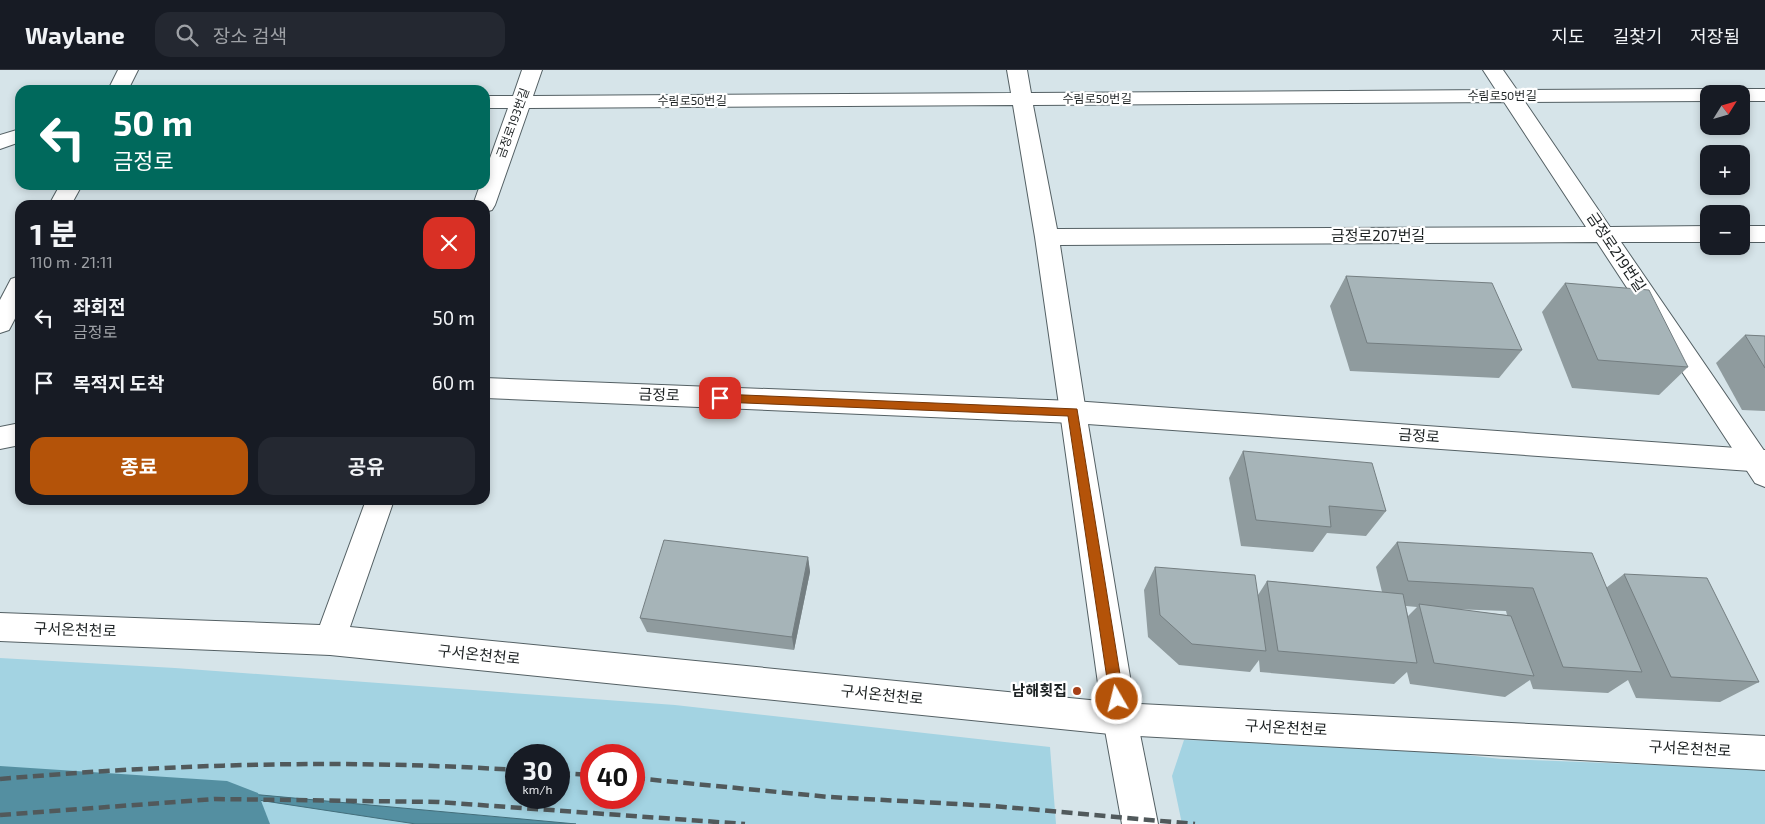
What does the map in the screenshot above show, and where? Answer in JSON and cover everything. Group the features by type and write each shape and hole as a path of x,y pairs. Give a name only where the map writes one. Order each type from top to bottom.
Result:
{"street":[{"path":"120,85 128,70"},
{"name":"금정로193번길","path":"490,188 532,70"},
{"path":"1017,70 1047,237 1123,732 1140,824"},
{"name":"금정로219번길","path":"1493,70 1762,465"},
{"path":"1750,95 1765,94"},
{"name":"수림로50번길","path":"490,102 1700,95"},
{"path":"0,142 15,137"},
{"name":"금정로207번길","path":"1047,237 1700,234"},
{"path":"1750,234 1765,234"},
{"path":"0,324 15,295"},
{"name":"금정로","path":"490,388 1073,412 1762,465"},
{"path":"0,438 15,435"},
{"path":"330,640 378,505"},
{"name":"구서온천천로","path":"0,628 330,640 1123,732 1765,753"}],"shaded area":[{"path":"0,658 175,668 675,705 1050,747 1056,824 0,824"},
{"path":"1184,740 1361,743 1501,759 1765,769 1765,824 1182,824 1172,776"},
{"path":"0,771 576,824 416,824 192,790 0,796"}],"building":[{"path":"1346,276 1492,283 1522,350 1367,343"},
{"path":"1565,283 1649,290 1688,367 1598,360"},
{"path":"1745,335 1765,336 1765,368"},
{"path":"1243,451 1372,463 1386,511 1329,506 1331,527 1256,520"},
{"path":"664,540 808,557 792,637 640,618"},
{"path":"1397,542 1592,553 1642,672 1563,667 1533,588 1408,581"},
{"path":"1155,567 1255,575 1266,651 1192,644 1160,615"},
{"path":"1624,574 1707,578 1759,682 1671,677"},
{"path":"1267,581 1403,594 1417,663 1278,651"},
{"path":"1419,604 1511,616 1534,676 1434,663"}],"waterway":[{"path":"0,809 227,824"}],"railway":[{"path":"0,779 129,770 258,765 387,765 505,769"},
{"path":"570,774 580,774"},
{"path":"645,779 829,797 994,806 1195,824"},
{"path":"0,815 215,799 438,802 745,824"}],"place":[{"name":"남해횟집","path":"1077,691"}],"route":[{"path":"720,398 1073,412 1117,699"}]}
